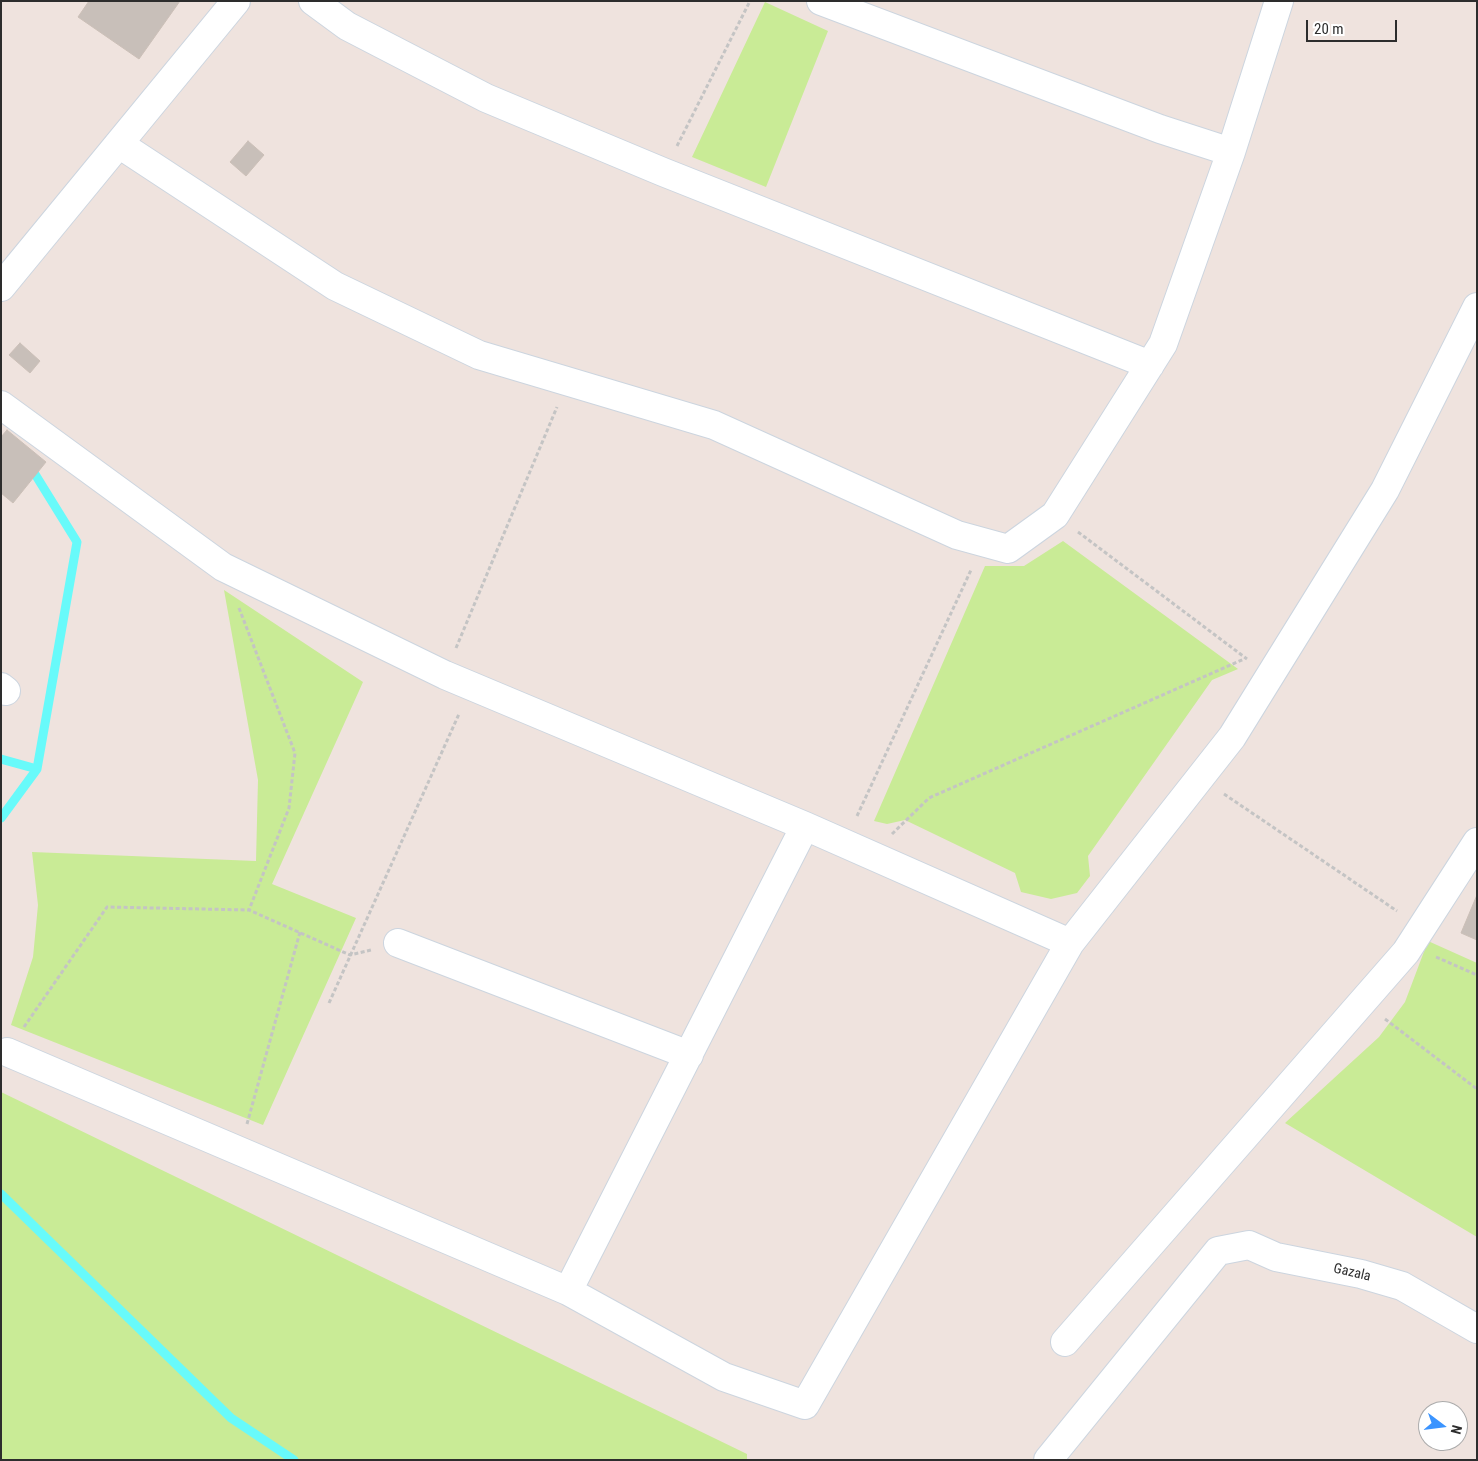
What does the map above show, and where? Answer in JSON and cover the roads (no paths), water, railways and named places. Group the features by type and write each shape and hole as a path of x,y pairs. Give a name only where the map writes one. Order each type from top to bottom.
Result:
{"street":[{"path":"1,287 236,1"},
{"path":"313,1 346,26 486,98 664,172 1150,365"},
{"path":"821,1 1160,129 1231,152"},
{"path":"119,144 336,286 479,355 714,425 957,535 1008,549 1055,515 1163,344 1231,152 1279,1"},
{"path":"7,1052 568,1291 724,1377 805,1405 1070,943 1232,737 1385,490 1477,307"},
{"path":"1,405 223,568 472,686 805,826 1070,943"},
{"path":"568,1291 805,826"},
{"path":"1065,1342 1363,1002 1417,937 1477,842"},
{"path":"398,942 689,1055"},
{"name":"Gazala","path":"1048,1460 1218,1251 1249,1245 1276,1257 1361,1274 1394,1283 1477,1329"}],"waterway":[{"path":"1,818 37,769 77,542 30,466"},
{"path":"1,759 37,769"},
{"path":"1,1194 231,1418 294,1460"}]}
